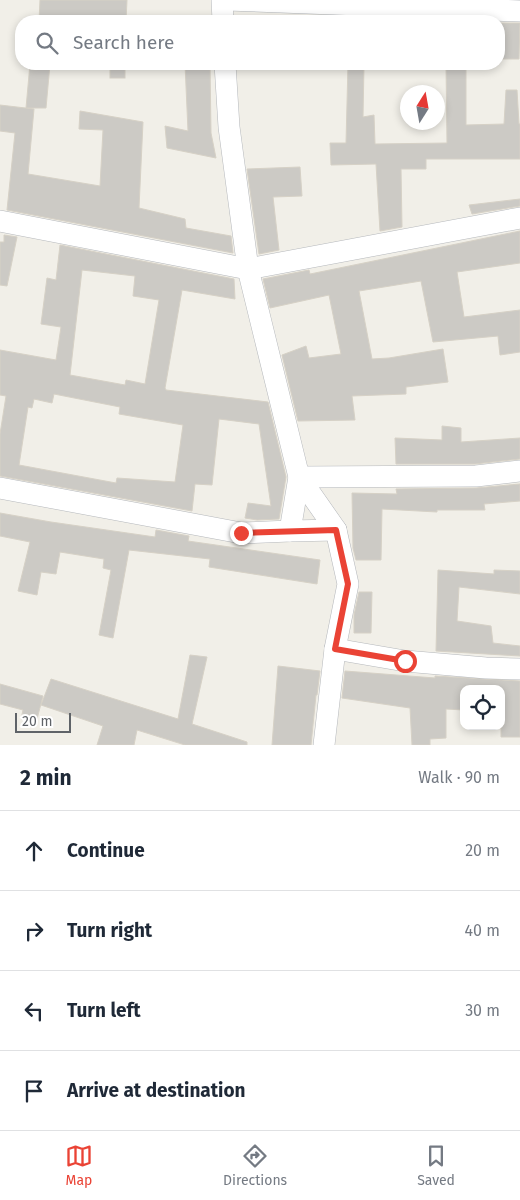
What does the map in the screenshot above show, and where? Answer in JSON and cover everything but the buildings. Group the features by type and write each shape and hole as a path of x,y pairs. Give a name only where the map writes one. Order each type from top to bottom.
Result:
{"street":[{"path":"222,0 223,15"},
{"path":"227,0 520,11"},
{"path":"225,70 229,127 248,269 299,477 336,530 348,584 335,649 324,745"},
{"path":"0,221 248,269 520,218"},
{"path":"299,477 476,476 520,472"},
{"path":"290,531 299,477"},
{"path":"0,488 241,533 336,530"},
{"path":"335,649 405,661 520,669"}],"route":[{"path":"241,533 336,530 348,584 335,649 405,661"}]}
